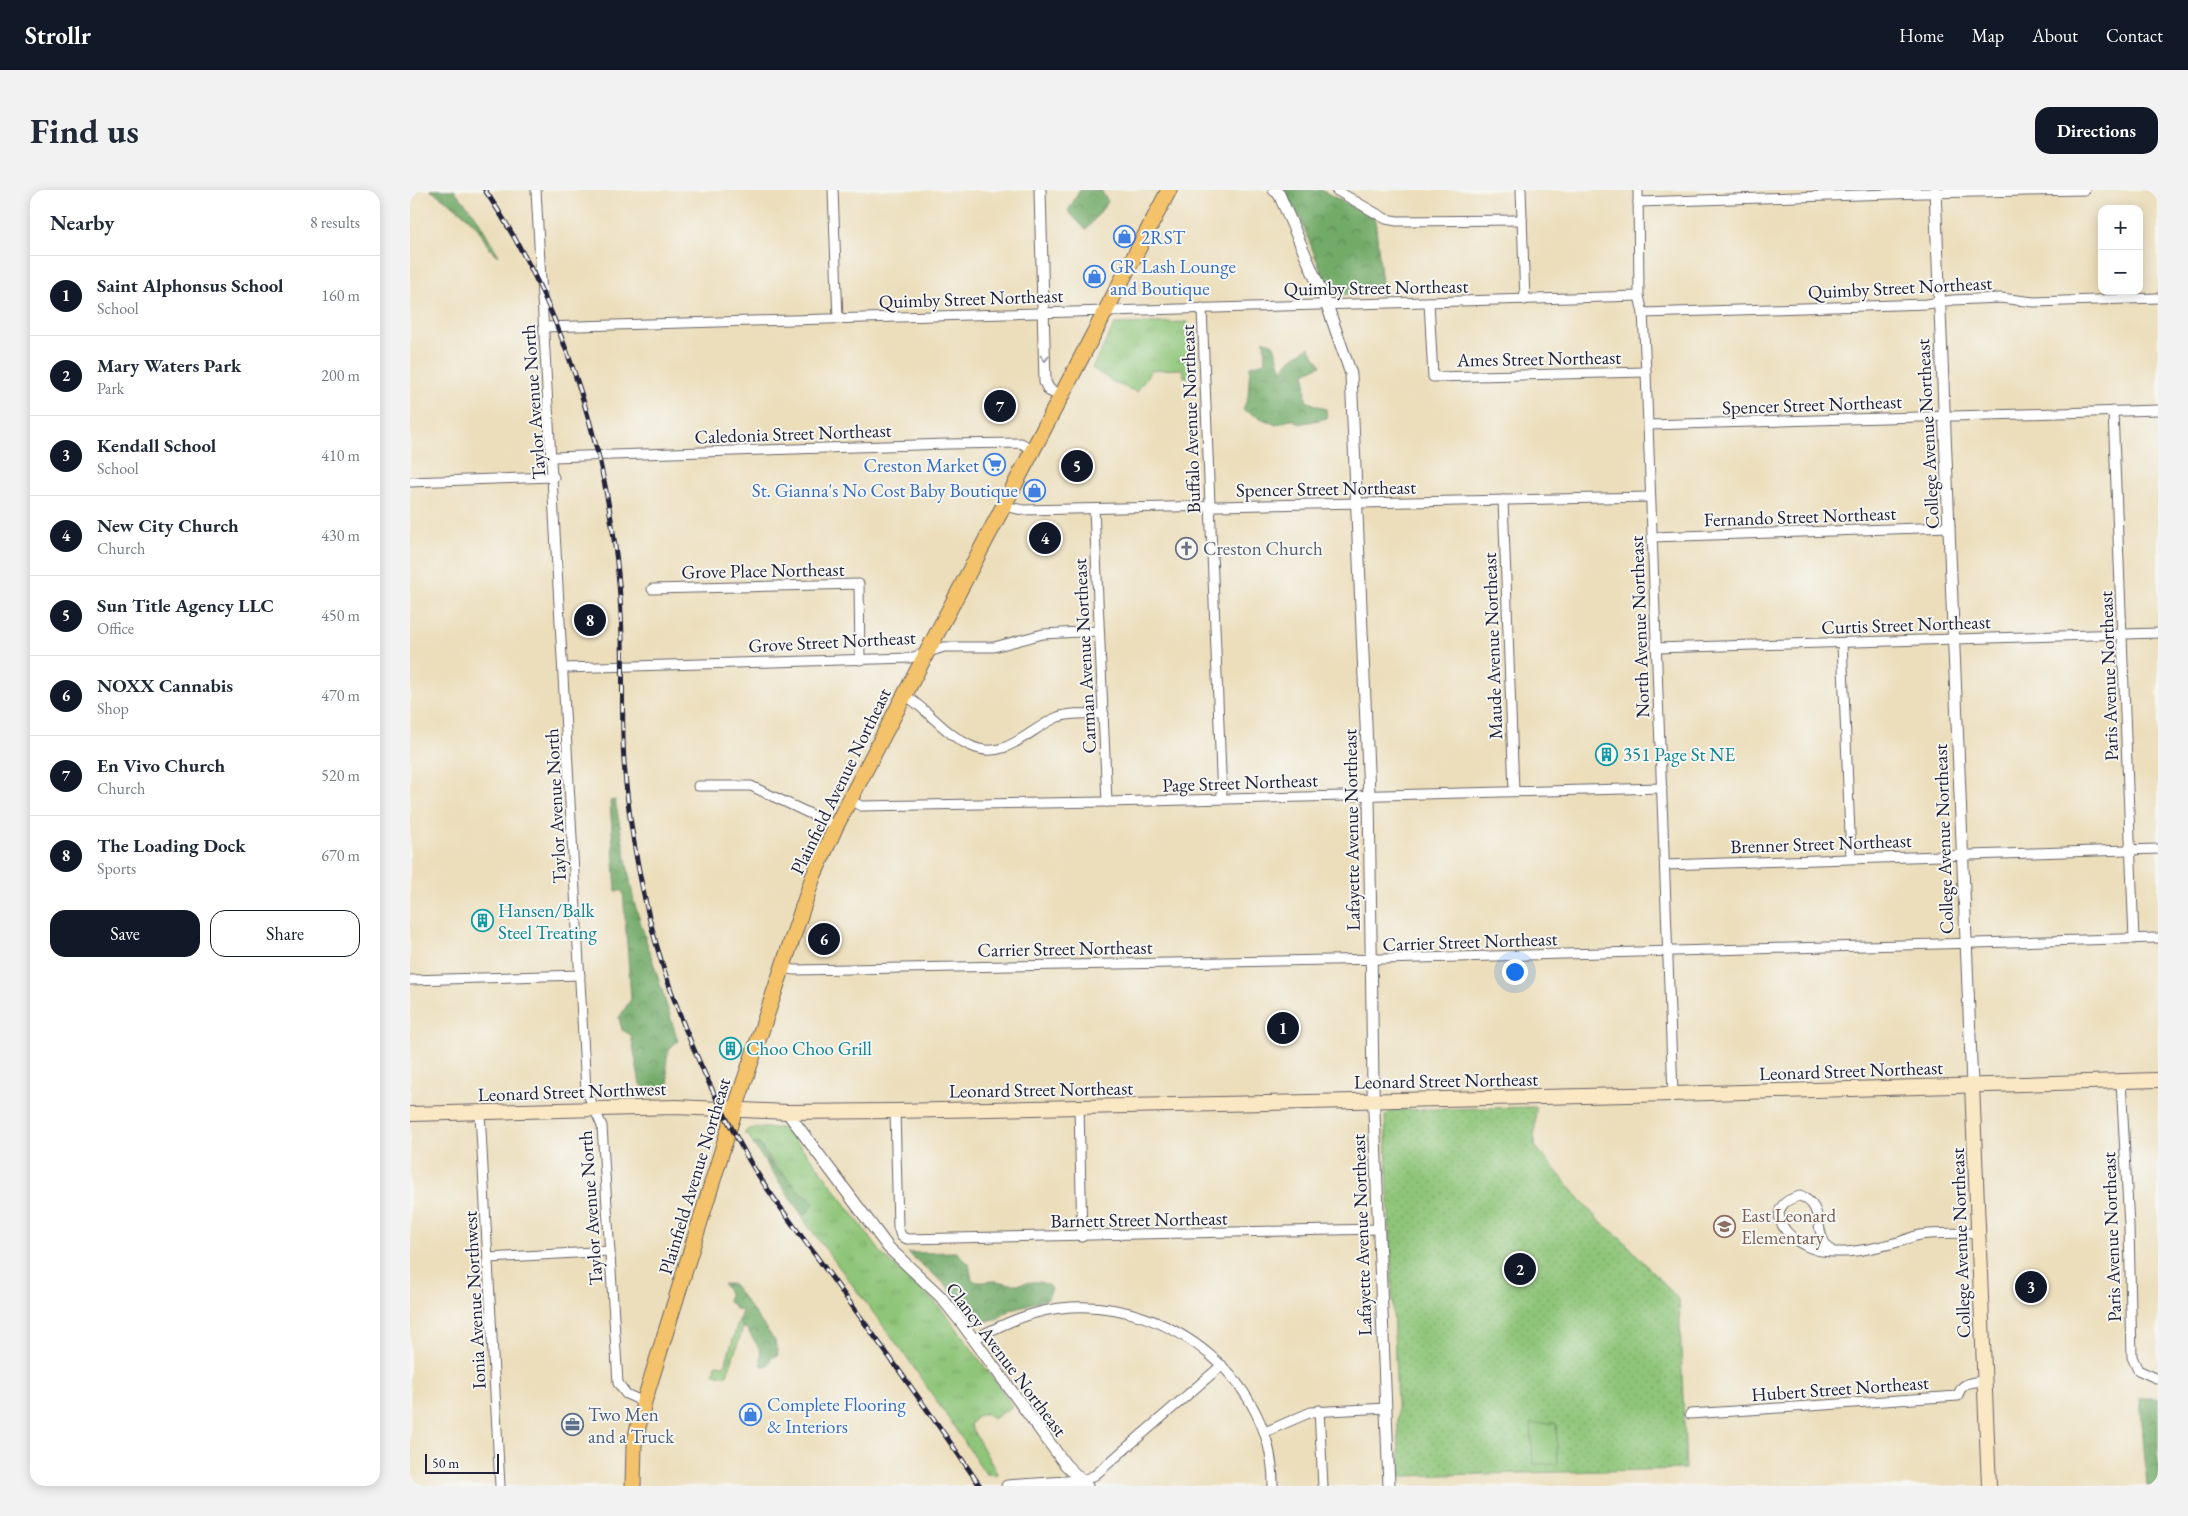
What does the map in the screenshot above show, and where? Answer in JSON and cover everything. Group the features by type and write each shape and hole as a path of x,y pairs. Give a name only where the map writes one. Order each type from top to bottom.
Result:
{"main road":[{"name":"Plainfield Avenue Northeast","path":"633,1486 634,1445 644,1402 735,1109 815,872 836,826 1169,190"},
{"name":"Leonard Street Northeast","path":"735,1109 787,1112 895,1111 1673,1094 2158,1080"},
{"name":"College Avenue Northeast","path":"1972,1085 1989,1486"},
{"name":"Leonard Street Northwest","path":"410,1114 594,1108 676,1107 735,1109"}],"street":[{"name":"Taylor Avenue North","path":"536,190 553,457 586,1090 602,1126 618,1383 626,1394 644,1402"},
{"path":"833,190 838,319"},
{"path":"1040,190 1045,382 1049,390 1062,396"},
{"name":"Lafayette Avenue Northeast","path":"1274,190 1279,194 1327,305 1351,374 1369,794 1374,1100 1389,1486"},
{"path":"1336,190 1386,219 1397,221 1522,220"},
{"path":"1521,190 1525,300"},
{"name":"North Avenue Northeast","path":"1638,190 1639,296 1643,313 1646,372 1673,1094"},
{"path":"1638,202 1788,193 2085,190"},
{"name":"College Avenue Northeast","path":"1935,191 1972,1085"},
{"name":"Quimby Street Northeast","path":"544,327 1639,296"},
{"name":"Quimby Street Northeast","path":"1643,313 1927,304 2000,298 2034,302 2158,298"},
{"name":"Ames Street Northeast","path":"1429,302 1433,377 1646,372"},
{"name":"Buffalo Avenue Northeast","path":"1202,308 1222,798"},
{"name":"Spencer Street Northeast","path":"1648,425 2158,410"},
{"name":"Paris Avenue Northeast","path":"2113,412 2134,939"},
{"name":"Caledonia Street Northeast","path":"553,457 948,444 1021,443 1033,450"},
{"path":"410,482 554,477"},
{"name":"Spencer Street Northeast","path":"1004,506 1023,510 1650,497"},
{"name":"Maude Avenue Northeast","path":"1503,500 1514,791"},
{"name":"Carman Avenue Northeast","path":"1094,509 1107,802"},
{"name":"Fernando Street Northeast","path":"1652,537 1950,527"},
{"name":"Grove Place Northeast","path":"652,589 859,584 860,660"},
{"name":"Grove Street Northeast","path":"564,668 910,658 944,647 994,647 1056,632 1098,631"},
{"name":"Curtis Street Northeast","path":"1656,648 2158,633"},
{"path":"1842,643 1851,858"},
{"path":"905,695 922,706 960,740 979,749 996,749 1014,745 1059,717 1104,714"},
{"path":"698,786 751,786 836,826"},
{"name":"Page Street Northeast","path":"850,800 861,806 1107,802 1662,788"},
{"name":"Brenner Street Northeast","path":"1665,865 2158,849"},
{"name":"Carrier Street Northeast","path":"783,968 796,970 1371,960 2158,938"},
{"path":"410,980 580,975"},
{"name":"Paris Avenue Northeast","path":"2121,1080 2129,1226 2132,1357 2138,1370 2158,1378"},
{"path":"1079,1107 1082,1237"},
{"name":"Barnett Street Northeast","path":"895,1111 898,1227 901,1236 917,1240 1378,1229"},
{"name":"Ionia Avenue Northwest","path":"480,1112 500,1486"},
{"name":"Clancy Avenue Northeast","path":"787,1112 888,1247 941,1297 1065,1464 1084,1484"},
{"path":"1833,1252 1825,1246 1820,1238 1816,1210 1809,1199 1800,1196 1785,1201 1780,1208 1779,1218 1783,1228 1804,1245 1833,1252 1882,1246 1920,1235 1978,1233"},
{"path":"488,1258 610,1251"},
{"path":"974,1339 1010,1321 1037,1312 1070,1307 1100,1308 1130,1314 1171,1329 1196,1343 1222,1366 1243,1391 1265,1432 1270,1455 1273,1486"},
{"path":"1008,1486 1084,1484 1222,1366"},
{"name":"Hubert Street Northeast","path":"1690,1414 1958,1396 1966,1384 1984,1381"},
{"path":"1265,1432 1304,1414 1319,1410 1386,1408"},
{"path":"1319,1410 1323,1486"}],"green space":[{"path":"430,190 454,190 476,216 499,256 491,250 470,220 454,206"},
{"path":"1080,190 1101,190 1108,202 1086,230 1068,211"},
{"path":"1282,190 1321,190 1375,218 1383,294 1330,294 1300,218"},
{"path":"1188,322 1190,377 1184,377 1183,369 1151,370 1137,392 1115,383 1092,368 1115,324"},
{"path":"1264,340 1274,345 1282,371 1291,359 1309,347 1321,365 1305,373 1306,401 1326,409 1327,418 1300,424 1292,419 1276,425 1243,410 1248,397 1250,366 1265,362"},
{"path":"615,800 634,902 678,1041 673,1045 668,1055 669,1083 655,1090 640,1084 631,1035 622,1030 619,1018 631,999 623,891 616,891 610,801"},
{"path":"1536,1107 1534,1145 1599,1221 1621,1238 1679,1300 1686,1469 1400,1476 1385,1116 1391,1110"},
{"path":"755,1128 784,1128 817,1165 882,1254 935,1302 950,1319 1013,1406 993,1419 985,1413 976,1417 970,1425 998,1475 986,1474 908,1359 806,1223 802,1215 808,1212 810,1198 794,1187 759,1144 753,1144 748,1134 744,1134 747,1130"},
{"path":"753,1144 759,1144 775,1168 782,1172 800,1192 814,1202 808,1212 802,1215"},
{"path":"957,1252 969,1264 972,1280 980,1282 997,1281 1011,1284 1038,1282 1048,1285 1052,1289 1047,1299 1012,1309 995,1320 976,1322 946,1285 908,1253"},
{"path":"723,1284 733,1284 775,1341 778,1355 771,1358 768,1366 762,1366 760,1350 739,1320 742,1311 734,1308 733,1304 728,1302 729,1293"},
{"path":"739,1320 743,1328 727,1375 714,1374 716,1364 725,1365"},
{"path":"2140,1398 2158,1398 2158,1486 2147,1486"},
{"path":"1556,1423 1558,1464 1533,1464 1531,1424"}],"railway":[{"path":"485,190 514,237 539,286 562,338 581,392 596,447 608,503 616,558 622,632 624,762 631,821 649,917 667,980 704,1072 749,1160 787,1217 924,1405 980,1486"}],"place":[{"name":"2RST","path":"1125,237"},
{"name":"GR Lash Lounge and Boutique","path":"1094,277"},
{"name":"En Vivo Church","path":"1000,406"},
{"name":"Creston Market","path":"995,465"},
{"name":"Sun Title Agency LLC","path":"1077,466"},
{"name":"St. Gianna's No Cost Baby Boutique","path":"1034,490"},
{"name":"New City Church","path":"1045,538"},
{"name":"Creston Church","path":"1187,548"},
{"name":"The Loading Dock","path":"590,620"},
{"name":"351 Page St NE","path":"1607,754"},
{"name":"Hansen/Balk Steel Treating","path":"482,921"},
{"name":"NOXX Cannabis","path":"824,939"},
{"name":"Saint Alphonsus School","path":"1283,1028"},
{"name":"Choo Choo Grill","path":"730,1048"},
{"name":"East Leonard Elementary","path":"1725,1226"},
{"name":"Mary Waters Park","path":"1520,1269"},
{"name":"Kendall School","path":"2031,1287"},
{"name":"Complete Flooring & Interiors","path":"751,1415"},
{"name":"Two Men and a Truck","path":"572,1425"}]}
